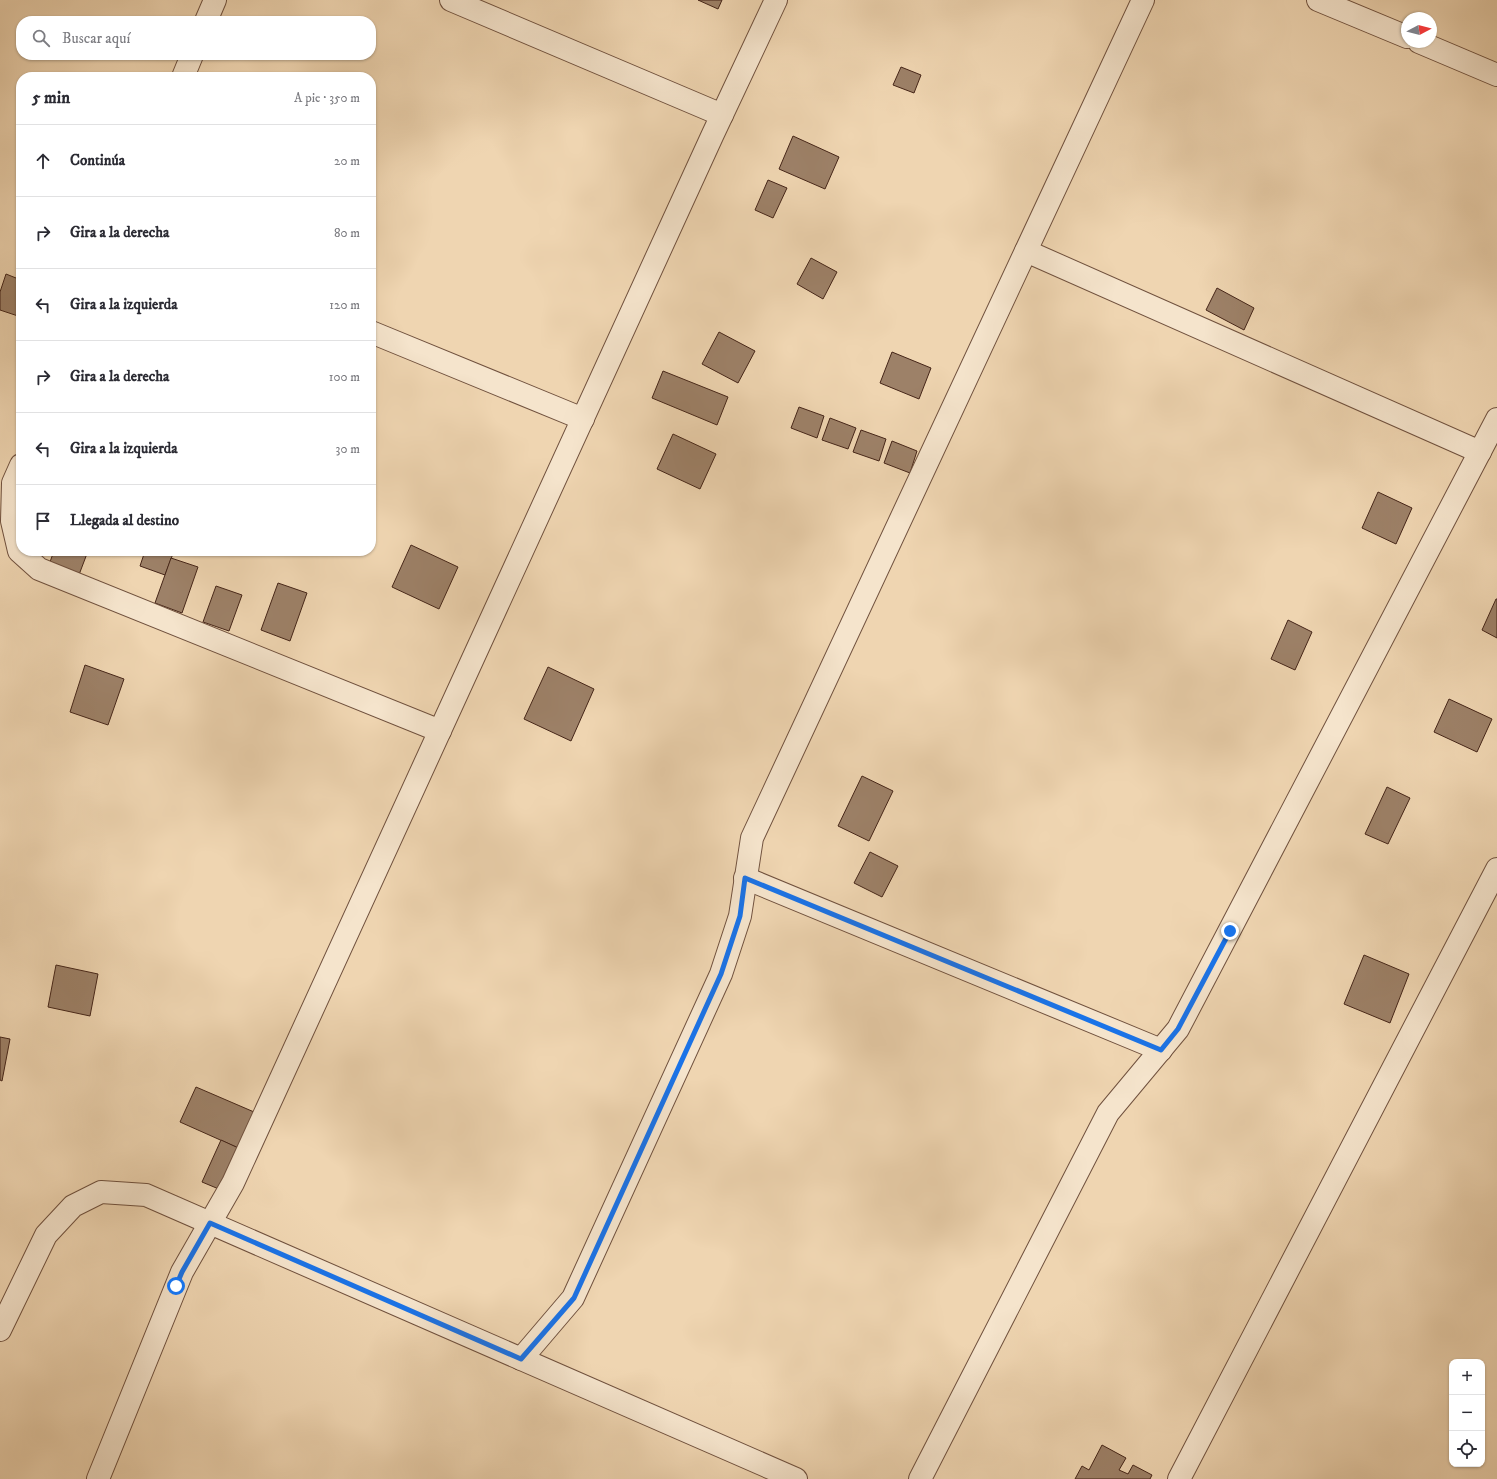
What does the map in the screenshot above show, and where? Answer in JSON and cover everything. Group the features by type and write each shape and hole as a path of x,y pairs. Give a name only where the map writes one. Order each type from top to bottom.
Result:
{"street":[{"path":"208,16 215,0"},
{"path":"451,0 722,115"},
{"path":"98,1479 182,1272 233,1183 776,0"},
{"path":"521,1359 574,1298 721,974 740,916 752,838 1143,0"},
{"path":"1318,0 1401,35"},
{"path":"1433,48 1497,75"},
{"path":"185,72 190,60"},
{"path":"1026,251 1480,452"},
{"path":"376,334 583,419"},
{"path":"920,1479 1108,1113 1178,1029 1497,419"},
{"path":"16,476 13,483 12,521 16,538"},
{"path":"25,556 39,569 440,731"},
{"path":"1179,1479 1497,869"},
{"path":"745,878 1161,1050"},
{"path":"0,1330 46,1235 73,1206 101,1192 146,1195 796,1479"}],"building":[{"path":"698,0 722,0 718,9"},
{"path":"901,67 921,75 914,93 893,85"},
{"path":"793,136 839,157 825,189 779,169"},
{"path":"768,180 787,188 773,218 755,210"},
{"path":"811,258 837,272 823,299 797,284"},
{"path":"6,274 16,278 16,315 0,310 0,292"},
{"path":"1217,288 1254,308 1244,330 1206,310"},
{"path":"719,332 755,351 738,383 702,364"},
{"path":"892,352 931,368 919,399 880,383"},
{"path":"663,371 728,397 717,425 652,398"},
{"path":"799,407 824,416 817,438 791,428"},
{"path":"830,418 856,428 848,449 822,440"},
{"path":"861,430 886,439 879,461 853,452"},
{"path":"673,434 716,454 700,489 657,469"},
{"path":"892,441 917,451 910,473 884,463"},
{"path":"1378,492 1412,508 1396,544 1362,528"},
{"path":"411,545 458,567 439,609 392,587"},
{"path":"52,556 86,556 77,580 47,570"},
{"path":"143,556 172,556 165,575 140,566"},
{"path":"171,558 198,567 182,613 155,603"},
{"path":"278,583 307,593 290,641 261,630"},
{"path":"216,586 242,595 229,631 203,622"},
{"path":"1497,599 1497,638 1482,630"},
{"path":"1288,620 1312,632 1295,670 1271,659"},
{"path":"85,665 124,679 108,725 70,712"},
{"path":"548,667 594,689 571,741 524,719"},
{"path":"1449,699 1492,719 1477,752 1434,732"},
{"path":"862,776 893,791 869,841 838,826"},
{"path":"1387,787 1410,798 1388,844 1365,834"},
{"path":"870,852 898,866 882,897 854,883"},
{"path":"1364,955 1409,974 1390,1023 1344,1004"},
{"path":"56,965 98,974 90,1016 48,1007"},
{"path":"0,1037 10,1039 2,1081 0,1080"},
{"path":"196,1087 261,1115 245,1151 180,1122"},
{"path":"221,1140 245,1151 226,1192 202,1182"},
{"path":"1102,1445 1126,1458 1119,1470 1128,1474 1133,1465 1152,1475 1150,1479 1075,1479 1082,1466 1089,1470"}],"route":[{"path":"176,1286 182,1272 210,1223 521,1359 574,1298 721,974 740,916 745,878 1161,1050 1178,1029 1230,931"}]}
